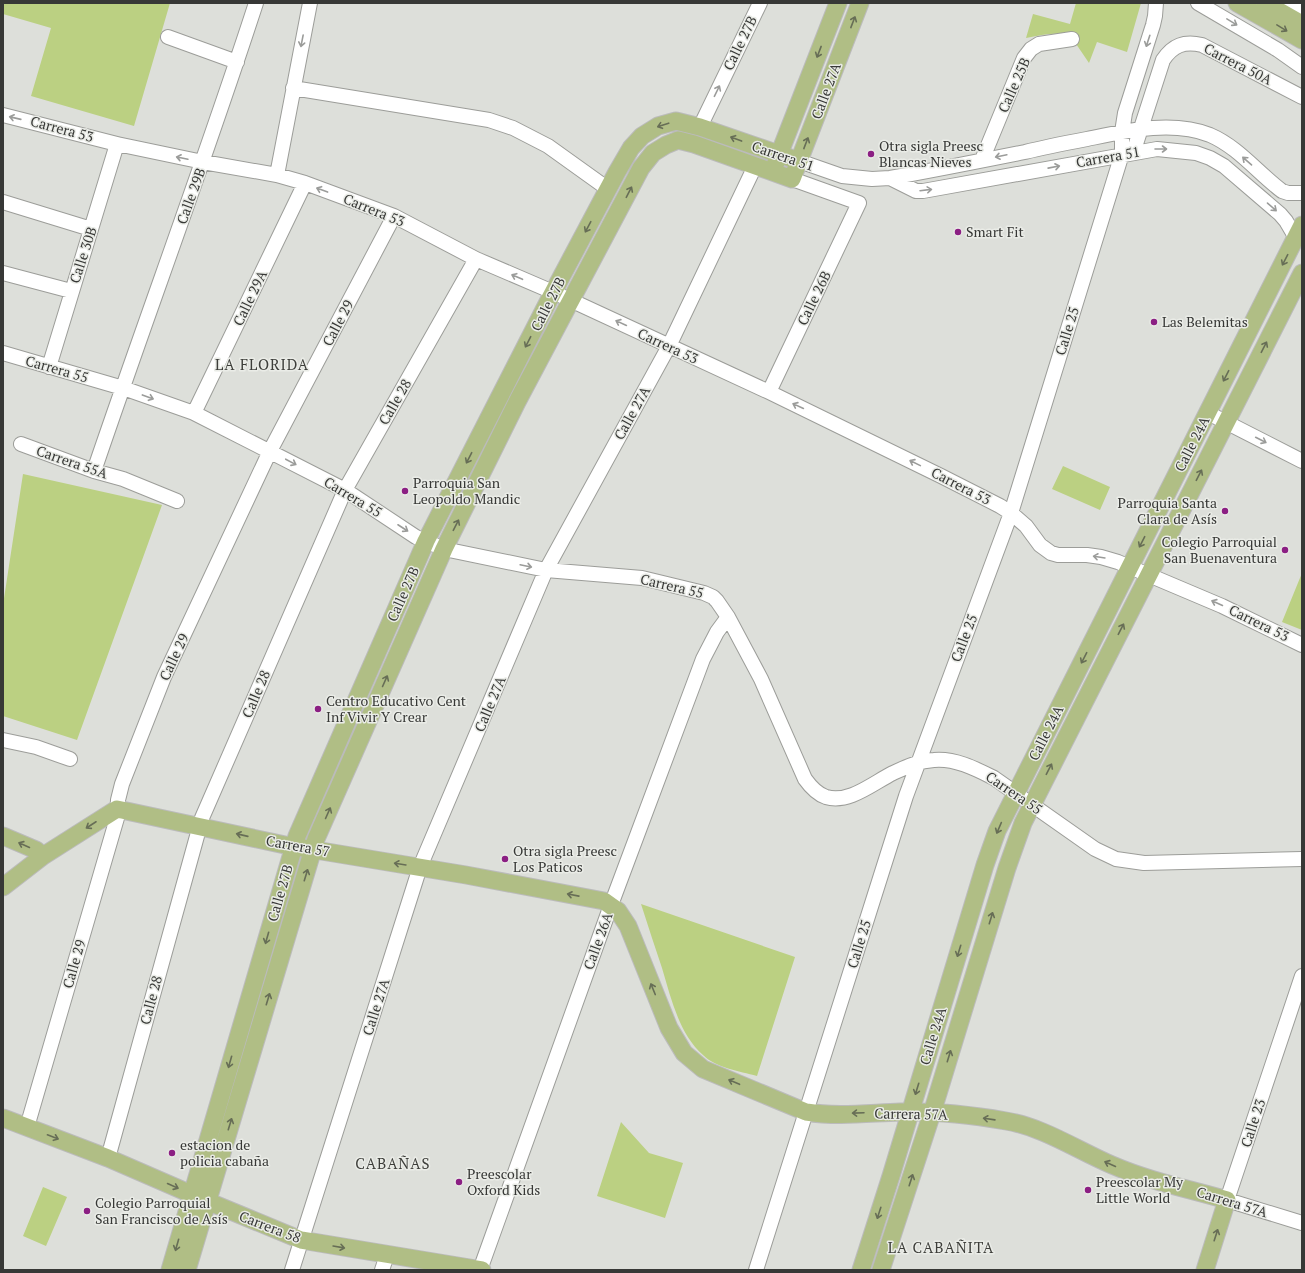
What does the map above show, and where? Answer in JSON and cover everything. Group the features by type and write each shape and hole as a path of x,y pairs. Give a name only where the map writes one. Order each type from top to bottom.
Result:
{"main road":[{"name":"Calle 27A","path":"772,172 838,3"},
{"name":"Calle 27A","path":"792,179 860,3"},
{"path":"1237,3 1302,40"},
{"path":"1265,3 1302,24"},
{"name":"Calle 27B","path":"170,1270 294,846 426,541 553,292 631,148 642,136 658,126 676,121 700,127"},
{"name":"Carrera 51","path":"700,127 799,161"},
{"name":"Calle 27B","path":"187,1270 320,832 444,548 517,402 572,301 641,168 653,154 666,145 678,140 694,144"},
{"name":"Carrera 51","path":"694,144 792,179"},
{"name":"Calle 24A","path":"861,1270 997,831 1299,232"},
{"name":"Calle 24A","path":"881,1270 932,1113 1017,837 1032,804 1148,574 1302,273"},
{"path":"3,887 43,856 117,809"},
{"name":"Carrera 57","path":"117,809 314,850 420,867 596,899 611,905"},
{"path":"3,836 36,850 43,856"},
{"name":"Carrera 57A","path":"611,905 618,911 628,926 669,1028 684,1053 703,1068 806,1112 825,1115 911,1112 932,1113 1007,1121 1027,1126 1129,1172 1228,1200"},
{"name":"Carrera 58","path":"3,1118 108,1158 301,1240 384,1262 481,1270"},
{"name":"Calle 23","path":"1204,1270 1228,1200"}],"street":[{"name":"Calle 29B","path":"94,471 203,162 256,3"},
{"path":"277,175 310,3"},
{"name":"Calle 27B","path":"700,127 760,3"},
{"name":"Calle 25","path":"1127,154 1122,132 1128,102 1156,16 1156,3"},
{"path":"1198,3 1278,50 1302,67"},
{"path":"1287,3 1302,11"},
{"path":"168,37 237,62"},
{"name":"Calle 25B","path":"982,160 1024,58 1031,49 1038,44 1072,39"},
{"name":"Carrera 50A","path":"1172,49 1181,44 1192,43 1202,45 1302,97"},
{"name":"Calle 25","path":"756,1270 917,763 1012,513 1127,154 1140,130 1163,60 1172,49"},
{"path":"293,88 489,120 513,128 548,146 608,189"},
{"path":"1128,102 1137,110 1148,106"},
{"name":"Carrera 53","path":"3,115 118,144 203,162 277,175 305,183 394,216 476,259 553,292 769,392 941,476 1012,513 1026,526 1040,545 1051,553 1058,555 1087,555 1101,557 1130,566 1222,606 1302,645"},
{"name":"Carrera 51","path":"799,161 842,176 864,179 890,178 1122,132 1165,128 1194,131 1220,140 1282,191 1288,193 1302,193"},
{"name":"Calle 30B","path":"49,367 71,291 118,144"},
{"name":"Carrera 51","path":"890,178 916,191 923,191 1157,149 1177,150 1196,153 1210,158 1224,166 1299,232"},
{"name":"Calle 27A","path":"292,1270 420,867 546,570 669,346 755,166"},
{"name":"Carrera 51","path":"792,179 859,203"},
{"name":"Calle 29A","path":"194,413 305,183"},
{"path":"3,202 91,229"},
{"name":"Calle 26B","path":"769,392 859,203"},
{"name":"Calle 29","path":"27,1127 116,818 122,784 164,677 270,451 394,216"},
{"name":"Calle 28","path":"108,1158 200,826 345,490 476,259"},
{"path":"3,273 71,291"},
{"name":"Carrera 55","path":"3,353 123,388 194,413 345,490 416,537 444,548 546,570 642,578 704,593 712,597 717,601 728,617 761,679 798,767 813,789 825,797 840,798 854,794 893,773 917,763 934,760 958,763 978,770 994,778 1095,849 1129,862 1151,863 1302,859"},
{"path":"1208,413 1302,461"},
{"name":"Carrera 55A","path":"21,444 94,471 123,479 177,501"},
{"name":"Calle 26A","path":"481,1270 611,905 703,659 717,632 728,617"},
{"path":"3,740 36,747 70,759"},
{"name":"Calle 23","path":"1228,1200 1302,976"},
{"name":"Carrera 57A","path":"1228,1200 1302,1223"}],"green space":[{"path":"3,3 170,3 134,126 31,96 51,28 3,14"},
{"path":"1076,3 1141,3 1127,52 1097,42 1089,63 1070,35 1053,34 1026,38 1033,14 1070,24"},
{"path":"1063,466 1110,487 1100,510 1052,489"},
{"path":"23,474 162,505 77,740 3,716 3,605"},
{"path":"1302,573 1302,630 1282,622"},
{"path":"641,904 795,957 757,1076 714,1063 703,1055 688,1037 677,1015"},
{"path":"621,1122 649,1153 683,1163 665,1218 597,1196"},
{"path":"43,1187 67,1197 46,1246 23,1236"}],"place":[{"name":"Otra sigla Preesc Blancas Nieves","path":"871,154"},
{"name":"Smart Fit","path":"958,232"},
{"name":"Las Belemitas","path":"1154,322"},
{"name":"Parroquia San Leopoldo Mandic","path":"405,491"},
{"name":"Parroquia Santa Clara de Asís","path":"1225,511"},
{"name":"Colegio Parroquial San Buenaventura","path":"1285,550"},
{"name":"Centro Educativo Cent Inf Vivir Y Crear","path":"318,709"},
{"name":"Otra sigla Preesc Los Paticos","path":"505,859"},
{"name":"estacion de policia cabaña","path":"172,1153"},
{"name":"Preescolar Oxford Kids","path":"459,1182"},
{"name":"Preescolar My Little World","path":"1088,1190"},
{"name":"Colegio Parroquial San Francisco de Asís","path":"87,1211"}],"district":[{"name":"LA FLORIDA","path":"262,365"},
{"name":"CABAÑAS","path":"393,1164"},
{"name":"LA CABAÑITA","path":"941,1248"}]}
